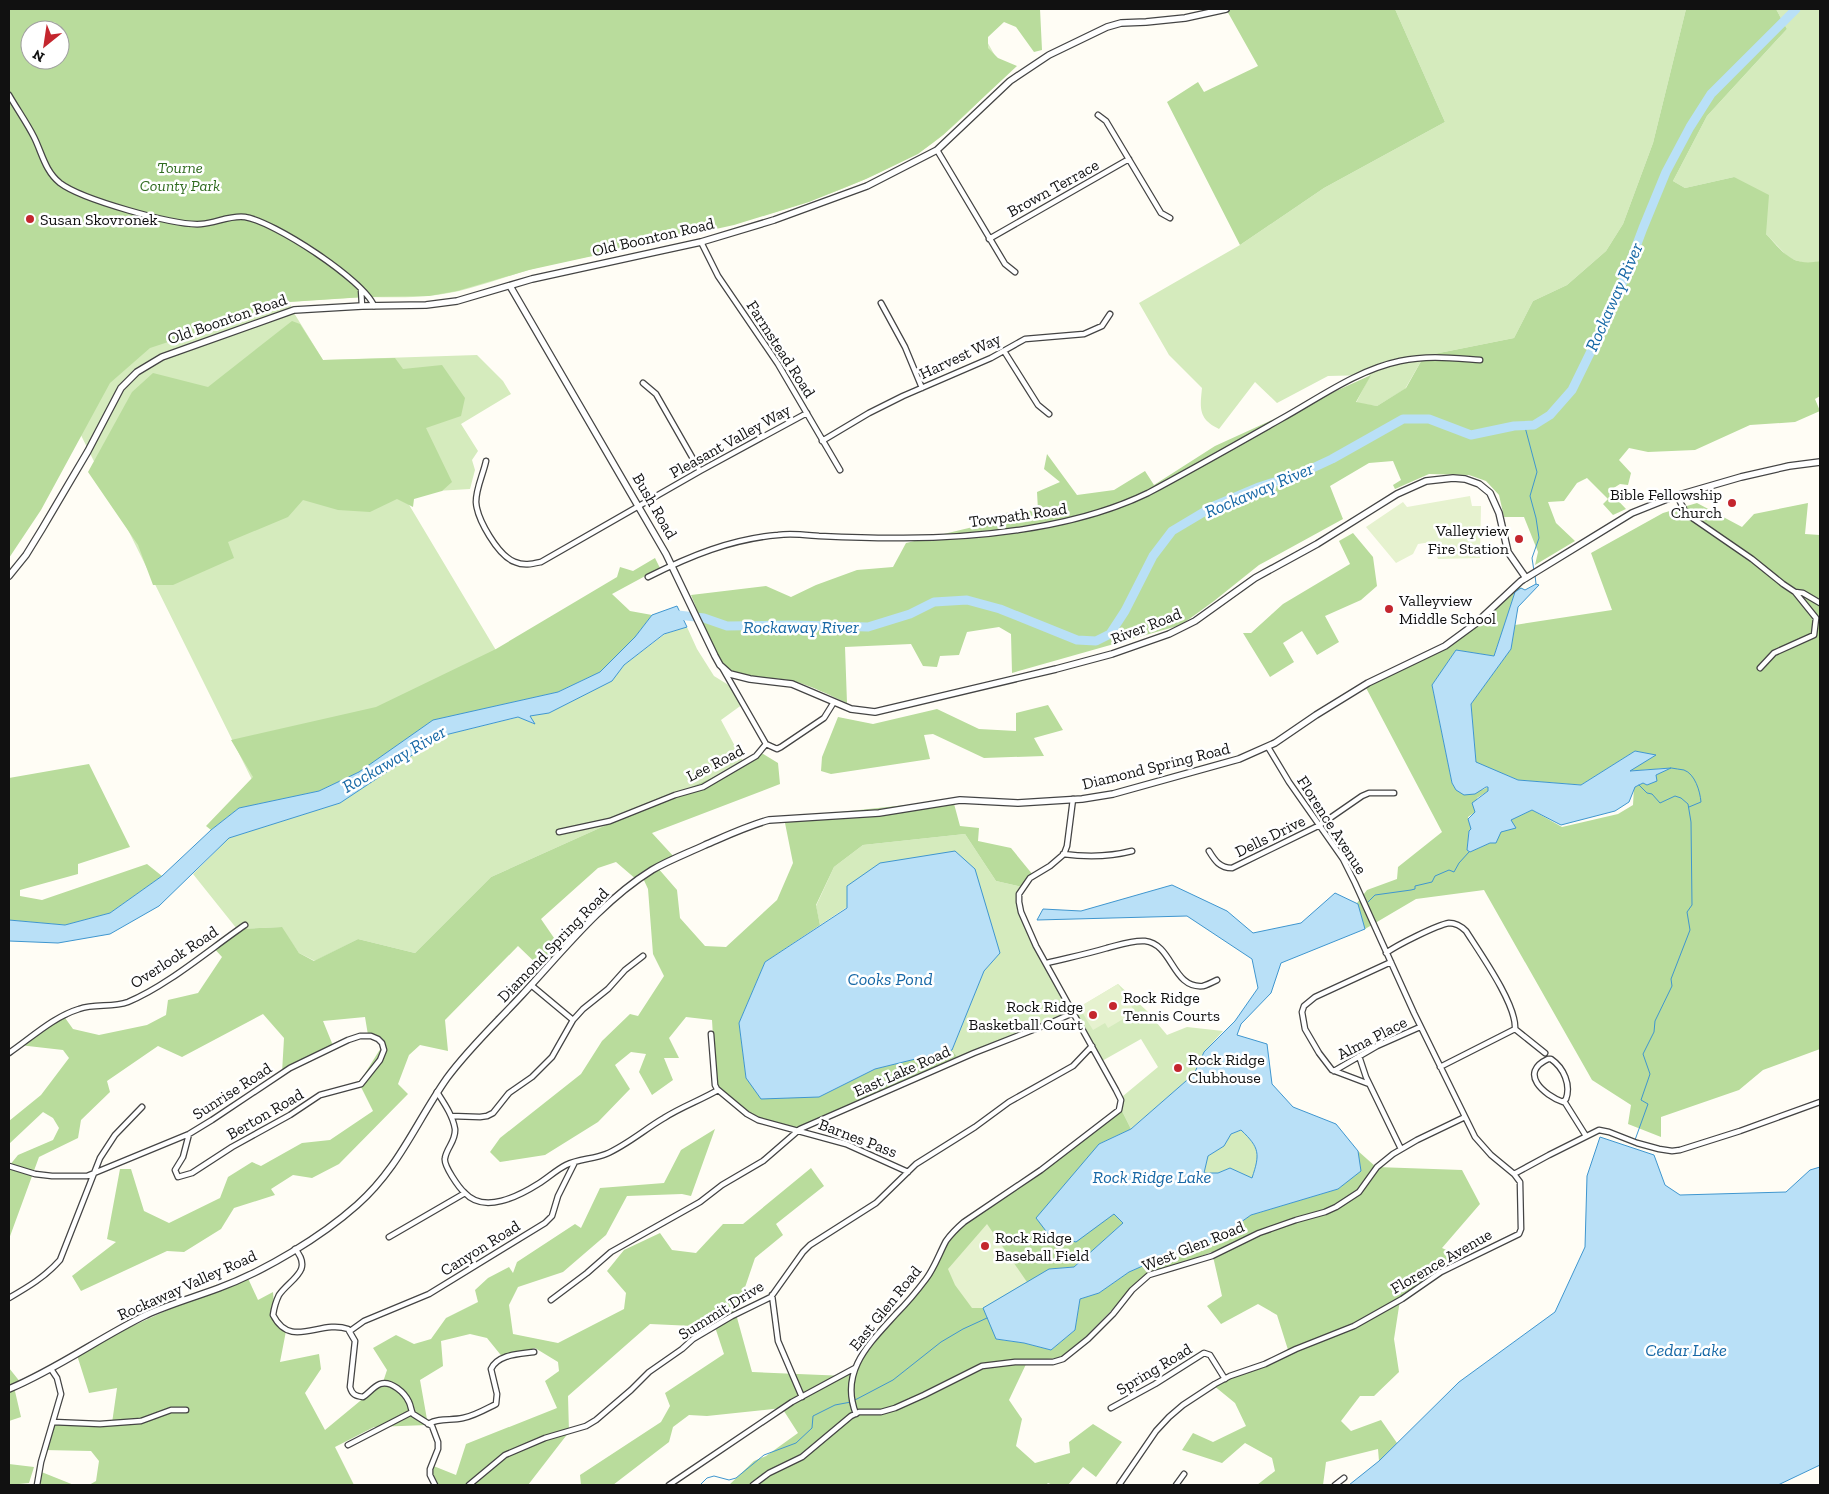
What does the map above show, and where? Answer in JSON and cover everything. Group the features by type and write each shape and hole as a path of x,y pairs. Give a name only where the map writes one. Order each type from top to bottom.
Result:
{"street":[{"name":"Old Boonton Road","path":"9,576 26,555 88,451 121,388 137,372 154,361 177,351 294,310 443,303 532,279 701,242 774,220 845,195 880,180 937,150 1010,81 1049,55 1107,27 1121,23 1185,18 1226,9"},
{"path":"9,95 32,134 46,166 56,180 68,188 102,202 157,217 193,224 207,224 232,217 254,219 292,239 345,273 372,300 374,306"},
{"path":"1098,115 1106,121 1161,212 1170,218"},
{"path":"937,150 1004,264 1015,272"},
{"name":"Brown Terrace","path":"989,239 1129,160"},
{"name":"Farmstead Road","path":"701,242 718,276 765,343 840,470"},
{"name":"Bush Road","path":"510,286 640,506 672,566 720,665 766,744"},
{"path":"360,288 362,306"},
{"path":"881,303 905,347 922,388"},
{"name":"Harvest Way","path":"822,441 869,413 992,358 1025,338 1084,334 1102,326 1110,314"},
{"path":"1004,351 1038,404 1049,414"},
{"name":"Towpath Road","path":"648,577 708,550 777,535 910,538 1031,528 1068,521 1119,506 1148,493 1313,400 1386,364 1424,357 1480,360"},
{"path":"643,383 656,394 700,471"},
{"name":"Pleasant Valley Way","path":"486,461 477,492 478,512 498,549 504,556 524,565 541,562 700,471 807,413"},
{"name":"Diamond Spring Road","path":"421,1120 437,1092 458,1064 590,921 608,904 652,870 753,825 783,819 879,813 948,801 1018,803 1113,794 1239,760 1268,747 1360,688 1450,643 1476,624 1529,576 1632,514 1677,496 1772,469 1820,462"},
{"name":"River Road","path":"720,665 730,674 740,678 792,684 851,710 866,712 885,710 1056,669 1112,654 1185,627 1255,578 1316,544 1411,486 1426,481 1453,478 1465,479 1479,484 1490,493 1499,513 1508,552 1529,576"},
{"path":"1677,496 1685,511 1691,517 1796,592 1816,618 1814,635 1774,653 1760,668"},
{"path":"1796,592 1803,593 1820,603"},
{"name":"Lee Road","path":"559,832 610,821 675,795 703,787 756,756 766,744 777,749 781,747 824,718 834,702"},
{"name":"Florence Avenue","path":"1119,1485 1156,1431 1183,1405 1225,1379 1354,1326 1402,1299 1442,1272 1519,1234 1522,1218 1520,1182 1514,1174 1482,1146 1465,1117 1420,1027 1347,867 1289,782 1268,747"},
{"name":"Dells Drive","path":"1209,851 1220,866 1232,868 1320,825 1362,796 1369,793 1394,793"},
{"path":"1073,799 1066,846 1063,854 1050,866 1030,878 1020,894 1021,912 1036,946 1092,1046"},
{"path":"1063,854 1097,856 1132,851"},
{"path":"1386,953 1394,947 1444,924 1454,923 1463,927 1512,1008 1516,1029 1545,1053"},
{"name":"Overlook Road","path":"9,1054 60,1018 78,1009 91,1006 115,1006 139,996 162,983 246,925"},
{"path":"1046,963 1127,943 1146,941 1160,947 1185,982 1203,986 1217,980"},
{"path":"450,1116 487,1116 493,1112 509,1093 532,1077 552,1058 573,1020 592,1000 608,989 625,970 643,956"},
{"path":"1369,1084 1334,1071 1326,1063 1305,1030 1302,1012 1308,1002 1391,962"},
{"path":"531,985 573,1020"},
{"name":"East Lake Road","path":"551,1300 611,1252 700,1202 722,1185 763,1161 798,1131 812,1123 1073,1012"},
{"name":"Alma Place","path":"1334,1071 1377,1046 1420,1027"},
{"path":"1440,1067 1516,1029"},
{"path":"437,1092 455,1129 455,1138 444,1158 446,1165 465,1193 478,1201 501,1201 536,1185 561,1167 606,1154 665,1117 718,1090 714,1079 711,1034"},
{"name":"Sunrise Road","path":"9,1166 35,1174 87,1176 189,1134 305,1060 360,1036 377,1038"},
{"name":"Berton Road","path":"189,1134 182,1158 174,1170 178,1177 192,1173 320,1095 361,1084 380,1060 384,1050 382,1043 377,1038"},
{"name":"East Glen Road","path":"669,1485 772,1414 855,1368 860,1356 872,1340 928,1276 945,1243 953,1232 964,1222 1069,1150 1119,1110 1121,1102 1116,1090 1092,1046"},
{"name":"Summit Drive","path":"470,1485 505,1455 545,1438 586,1426 596,1420 642,1378 693,1339 772,1295 810,1245 876,1203 916,1164 975,1128 1009,1102 1074,1066 1092,1046"},
{"path":"1359,1056 1369,1084 1401,1149"},
{"path":"1564,1101 1568,1090 1565,1075 1552,1059 1542,1062 1534,1072 1538,1084 1553,1098 1564,1101 1586,1136"},
{"name":"Barnes Pass","path":"718,1090 746,1114 771,1124 846,1144 908,1172"},
{"path":"1514,1174 1599,1130 1666,1150 1680,1150 1820,1102"},
{"path":"9,1298 35,1283 60,1260 95,1168 94,1160 102,1154 115,1134 142,1107"},
{"name":"West Glen Road","path":"856,1414 859,1412 881,1412 895,1408 982,1366 1015,1362 1048,1363 1063,1359 1088,1339 1113,1314 1132,1290 1149,1275 1212,1256 1259,1233 1336,1207 1359,1192 1377,1167 1401,1149 1465,1117"},
{"name":"Rockaway Valley Road","path":"9,1390 51,1369 147,1315 238,1280 295,1249 340,1218 366,1196 393,1165 421,1120"},
{"name":"Canyon Road","path":"349,1330 364,1321 429,1294 545,1223 552,1216 558,1196 575,1162"},
{"path":"389,1237 465,1193"},
{"path":"295,1249 302,1263 300,1274 279,1296 273,1314 277,1323 285,1330 295,1333 332,1327 349,1330 355,1341 350,1387 352,1392 356,1396 364,1397 379,1384 386,1383 397,1388 406,1397 412,1412 419,1420 432,1426 438,1442 438,1449 430,1469 430,1475 435,1485"},
{"path":"772,1295 778,1341 802,1397"},
{"path":"428,1424 442,1419 466,1418 496,1404 497,1394 491,1370 492,1366 513,1354 534,1352"},
{"name":"Spring Road","path":"1111,1408 1155,1384 1204,1353 1210,1354 1225,1379"},
{"path":"753,1485 769,1473 802,1457 851,1416 856,1414 851,1399 855,1368"},
{"path":"37,1485 41,1462 61,1394 57,1378 51,1369"},
{"path":"53,1422 100,1424 141,1421 171,1410 186,1410"},
{"path":"348,1444 412,1412"},
{"path":"1176,1485 1184,1474"},
{"path":"1335,1485 1344,1478"}],"green space":[{"name":"Tourne County Park","path":"9,9 969,10 1006,75 939,138 916,154 872,176 827,195 734,224 544,266 472,288 420,297 338,298 289,302 323,360 477,355 503,381 511,394 461,424 478,451 472,460 475,470 470,489 402,493 497,652 490,712 267,810 68,409"},
{"name":"Tourne County Park","path":"9,9 1040,9 1042,50 1034,52 1016,27 1004,22 988,37 988,48 998,58 1017,66 943,135 918,154 866,179 809,202 734,225 529,270 457,291 429,296 365,297 289,302 150,348 110,383 41,510 9,558"},
{"path":"1226,9 1395,9 1445,122 1324,188 1240,245 1167,102 1198,82 1204,92 1258,66"},
{"path":"1395,9 1686,9 1653,143 1623,224 1606,251 1567,285 1533,301 1514,338 1424,356 1405,389 1377,406 1356,403 1370,375 1328,376 1277,403 1255,382 1219,429 1204,417 1201,407 1202,388 1169,355 1139,303 1240,245 1324,188 1445,122"},
{"path":"1686,9 1776,9 1787,29 1707,116 1673,181 1685,188 1734,177 1769,195 1766,234 1789,257 1795,260 1802,262 1820,261 1820,396 1815,399 1820,411 1795,422 1750,425 1695,450 1648,452 1629,448 1619,460 1631,473 1628,485 1620,484 1609,491 1626,509 1613,515 1603,504 1608,499 1587,478 1577,483 1564,501 1548,502 1556,523 1575,541 1535,565 1538,552 1524,517 1504,517 1499,495 1486,481 1469,475 1429,474 1395,489 1393,485 1401,480 1393,461 1369,463 1330,486 1343,519 1259,565 1181,625 1012,673 1011,634 999,627 967,632 959,655 940,656 937,667 923,666 911,644 845,647 847,703 793,681 747,676 738,673 730,669 719,658 691,595 766,586 791,597 816,585 857,570 893,567 906,543 973,527 1005,513 1038,510 1037,492 1060,482 1044,469 1047,454 1077,495 1114,490 1145,471 1154,485 1215,446 1371,375 1356,402 1377,406 1406,388 1424,356 1514,338 1533,301 1567,285 1606,251 1623,224 1653,143"},
{"path":"1776,9 1820,9 1820,261 1807,264 1789,258 1766,234 1734,177 1685,188 1673,181 1707,116 1787,29"},
{"path":"292,321 300,324 323,360 395,358 403,369 442,365 465,398 461,416 426,428 452,482 442,491 414,499 413,507 397,499 370,512 338,510 303,500 288,517 228,542 234,558 173,585 153,585 138,545 88,472 132,392 153,373 208,387"},
{"path":"1470,496 1472,506 1481,506 1480,558 1438,559 1431,542 1418,544 1413,554 1396,563 1366,527 1403,502 1407,507"},
{"path":"1697,503 1742,527 1754,514 1808,503 1805,534 1820,535 1820,1049 1763,1070 1739,1090 1661,1117 1661,1137 1628,1124 1631,1105 1592,1080 1484,890 1416,899 1365,929 1357,903 1367,890 1397,879 1398,867 1442,832 1364,684 1448,644 1515,584 1521,588 1515,592 1494,656 1456,650 1432,685 1452,783 1456,790 1482,790 1488,787 1488,791 1477,798 1475,812 1468,817 1471,829 1469,831 1467,850 1470,852 1490,843 1511,820 1532,810 1562,827 1618,814 1633,805 1634,787 1656,781 1656,775 1669,768 1628,771 1655,755 1635,751 1581,785 1518,780 1504,774 1499,775 1476,763 1471,704 1511,649 1515,625 1612,610 1591,553 1663,513"},
{"path":"1353,533 1373,557 1377,586 1361,600 1325,616 1339,642 1317,655 1302,631 1283,643 1294,662 1270,677 1243,633 1251,633 1283,604 1350,564 1339,541"},
{"path":"655,558 660,568 612,594 630,611 652,615 635,637 600,672 558,692 433,720 359,772 319,791 239,808 211,830 206,826 253,777 231,740 376,707 496,649 617,577 620,567 633,571"},
{"path":"687,627 697,649 714,676 735,689 743,704 721,720 744,763 491,877 415,953 358,939 315,961 299,953 281,927 237,929 193,874 229,838 340,803 441,736 519,717 534,724 529,716 549,713 612,681 624,665 665,634"},
{"path":"1048,705 1063,730 1034,738 1044,756 984,758 933,734 924,735 930,759 831,774 821,771 822,757 838,717 873,724 937,709 979,729 1016,731 1016,713"},
{"path":"760,752 778,763 780,784 652,833 675,858 657,867 677,890 680,918 705,946 726,947 777,900 793,863 784,818 953,800 960,826 979,828 978,841 1011,848 1033,875 1022,887 996,881 965,834 863,845 834,867 816,905 820,925 765,962 739,1023 746,1078 819,1097 875,1069 952,1050 958,1058 794,1130 748,1116 716,1087 712,1020 686,1017 669,1038 679,1058 664,1058 673,1080 652,1095 639,1072 646,1054 631,1052 615,1065 630,1089 598,1122 545,1155 500,1162 490,1152 500,1138 581,1074 602,1041 630,1014 638,1016 664,976 653,954 648,889 642,876 637,880 616,862 598,868 541,919 563,951 544,971 518,946 445,1020 448,1051 420,1045 409,1055 398,1084 408,1094 339,1164 312,1178 293,1175 271,1189 275,1195 234,1208 221,1229 184,1252 167,1251 81,1291 72,1276 116,1242 107,1239 120,1169 131,1169 144,1211 169,1223 220,1198 228,1177 252,1162 261,1166 302,1143 330,1140 373,1111 359,1083 384,1043 368,1035 365,1017 323,1021 334,1048 282,1073 284,1038 263,1014 182,1057 158,1046 107,1081 110,1092 81,1120 78,1138 39,1157 9,1239 9,1166 18,1155 53,1140 59,1128 53,1118 43,1112 9,1144 9,1121 41,1095 69,1058 63,1050 19,1045 63,1015 73,1029 99,1035 147,1025 166,1015 168,1000 198,993 222,957 212,946 237,929 282,927 299,953 314,961 358,939 415,953 491,877 744,763"},
{"path":"89,764 130,847 78,864 78,874 20,890 20,896 42,900 147,864 162,876 110,913 65,925 9,920 9,778"},
{"path":"965,834 996,881 1022,887 1020,912 1075,1010 1118,984 1147,1011 1167,1035 1187,1027 1223,1031 1204,1052 1194,1074 1131,1129 1121,1109 1123,1096 1158,1067 1141,1039 1102,1061 1074,1010 958,1058 952,1050 984,971 1000,953 847,907 820,925 816,906 834,867 863,845"},
{"name":"Rock Ridge Tennis Courts","path":"1118,984 1135,1012 1108,1028 1105,1023 1093,1030 1079,1007"},
{"path":"1121,1109 1131,1129 1099,1144 1114,1214 1123,1223 1074,1267 1049,1269 996,1339 1024,1343 1051,1350 1075,1330 1080,1299 1099,1293 1129,1272 1170,1253 1214,1241 1251,1215 1338,1189 1360,1171 1358,1151 1376,1167 1462,1170 1480,1204 1442,1248 1466,1259 1400,1300 1394,1339 1399,1372 1374,1396 1360,1396 1341,1421 1351,1431 1381,1420 1397,1443 1379,1461 1378,1449 1326,1462 1323,1485 1257,1485 1275,1471 1272,1458 1245,1443 1222,1463 1182,1450 1193,1433 1213,1442 1246,1426 1235,1403 1213,1385 1289,1353 1277,1315 1258,1304 1221,1324 1207,1306 1222,1296 1212,1252 1143,1278 1065,1358 1028,1360 1009,1400 1022,1419 1016,1446 1035,1463 1070,1453 1069,1442 1093,1424 1122,1442 1096,1477 1083,1467 1068,1485 1048,1483 1046,1485 729,1485 754,1461 766,1456 798,1433 782,1408 707,1416 689,1415 673,1427 669,1442 613,1485 581,1485 580,1475 661,1422 670,1406 665,1393 724,1354 715,1327 650,1324 568,1396 569,1432 528,1485 434,1485 431,1465 456,1475 466,1444 557,1408 545,1381 559,1371 558,1362 535,1348 504,1359 487,1338 470,1334 441,1341 443,1366 420,1380 428,1425 374,1427 335,1447 354,1485 89,1485 96,1481 99,1461 91,1451 44,1450 53,1422 112,1423 117,1388 89,1393 76,1352 246,1274 258,1300 273,1292 275,1319 286,1331 280,1362 319,1354 321,1369 305,1393 325,1430 383,1382 387,1370 373,1348 396,1335 414,1344 431,1339 446,1318 478,1302 475,1290 488,1278 509,1267 513,1273 517,1262 575,1224 581,1228 600,1188 664,1183 681,1150 715,1129 691,1196 682,1194 627,1196 606,1235 563,1272 518,1287 509,1305 513,1334 558,1343 624,1309 626,1293 607,1271 624,1250 660,1233 672,1250 696,1253 723,1224 743,1224 811,1168 824,1186 776,1224 783,1235 755,1258 736,1314 752,1372 846,1376 879,1329 923,1283 952,1231"},
{"path":"1242,1130 1252,1142 1257,1152 1252,1178 1230,1168 1218,1173 1204,1173 1208,1156 1224,1146 1231,1134"},
{"name":"Rock Ridge Baseball Field","path":"987,1224 1027,1282 983,1308 972,1308 955,1285 948,1269"},
{"path":"9,1368 21,1383 14,1387 21,1417 9,1421"},
{"path":"9,1464 34,1467 29,1483 9,1485"},
{"path":"39,1471 74,1485 38,1485"}],"water":[{"path":"1536,584 1539,585 1518,607 1511,649 1471,704 1476,762 1518,780 1581,785 1635,751 1656,755 1630,771 1671,768 1656,775 1657,781 1647,785 1643,783 1635,787 1629,802 1615,811 1561,825 1532,810 1511,820 1516,828 1501,832 1496,843 1490,843 1470,852 1467,850 1469,831 1471,829 1468,819 1475,812 1472,803 1488,791 1488,787 1475,794 1464,795 1456,790 1452,783 1432,685 1456,650 1494,656 1515,592 1521,588 1525,590"},
{"path":"677,606 687,627 664,634 624,665 612,681 549,713 530,716 535,724 518,717 441,736 340,803 229,838 159,906 110,934 58,943 9,941 9,920 65,925 110,913 162,876 211,830 239,808 319,791 359,772 433,720 558,692 600,672 635,637 652,615"},
{"name":"Cooks Pond","path":"955,851 975,869 1000,953 984,971 952,1050 875,1069 819,1097 761,1099 746,1078 739,1023 765,962 847,908 847,886 880,863"},
{"name":"Rock Ridge Lake","path":"1172,885 1227,911 1253,933 1301,923 1335,893 1358,904 1365,929 1281,963 1271,993 1241,1024 1237,1035 1267,1044 1272,1084 1293,1107 1336,1124 1358,1151 1361,1171 1338,1189 1251,1215 1214,1241 1170,1254 1129,1272 1099,1293 1080,1299 1075,1330 1051,1350 1024,1343 996,1339 983,1308 1049,1269 1074,1267 1123,1223 1114,1214 1076,1242 1049,1235 1036,1218 1099,1144 1131,1129 1194,1074 1204,1052 1235,1021 1258,988 1252,959 1187,916 1037,920 1043,909 1081,911","holes":["1241,1130 1252,1142 1257,1152 1252,1178 1230,1168 1218,1173 1204,1173 1208,1156 1224,1146 1231,1134"]},
{"name":"Cedar Lake","path":"1600,1137 1654,1155 1665,1185 1680,1195 1786,1192 1810,1170 1820,1167 1820,1465 1778,1485 1349,1485 1379,1461 1459,1382 1555,1312 1585,1247 1587,1176"}],"waterway":[{"name":"Rockaway River","path":"673,618 678,615 704,618 727,626 868,627 910,614 934,602 967,600 1000,609 1077,640 1096,641 1110,634 1125,611 1153,556 1172,531 1214,506 1259,487 1302,473 1332,459 1403,419 1429,419 1471,435 1514,426 1534,425 1550,415 1572,390 1616,300 1666,172 1690,127 1711,94 1796,9"},
{"path":"1525,427 1537,472 1530,496 1539,538 1532,558 1534,571"},
{"path":"1535,575 1536,584"},
{"path":"1671,768 1688,772 1696,783 1701,802 1689,807"},
{"path":"1635,1140 1648,1104 1641,1100 1650,1074 1643,1054 1654,1032 1655,1021 1672,986 1671,979 1690,930 1687,912 1692,905 1691,822 1688,804 1675,796 1660,803 1652,794 1647,793 1639,785"},
{"path":"1368,902 1375,895 1415,889 1415,886 1432,882 1435,876 1449,870 1454,872 1469,852"},
{"path":"855,1400 893,1380 941,1342 987,1318"},
{"path":"700,1485 707,1478 714,1476 729,1480 736,1478 764,1455 796,1443 812,1428 813,1416 835,1405 851,1402"}],"place":[{"name":"Susan Skovronek","path":"30,219"},
{"name":"Bible Fellowship Church","path":"1732,503"},
{"name":"Valleyview Fire Station","path":"1519,539"},
{"name":"Valleyview Middle School","path":"1389,609"},
{"name":"Rock Ridge Tennis Courts","path":"1113,1006"},
{"name":"Rock Ridge Basketball Court","path":"1093,1015"},
{"name":"Rock Ridge Clubhouse","path":"1178,1068"},
{"name":"Rock Ridge Baseball Field","path":"985,1246"}]}
